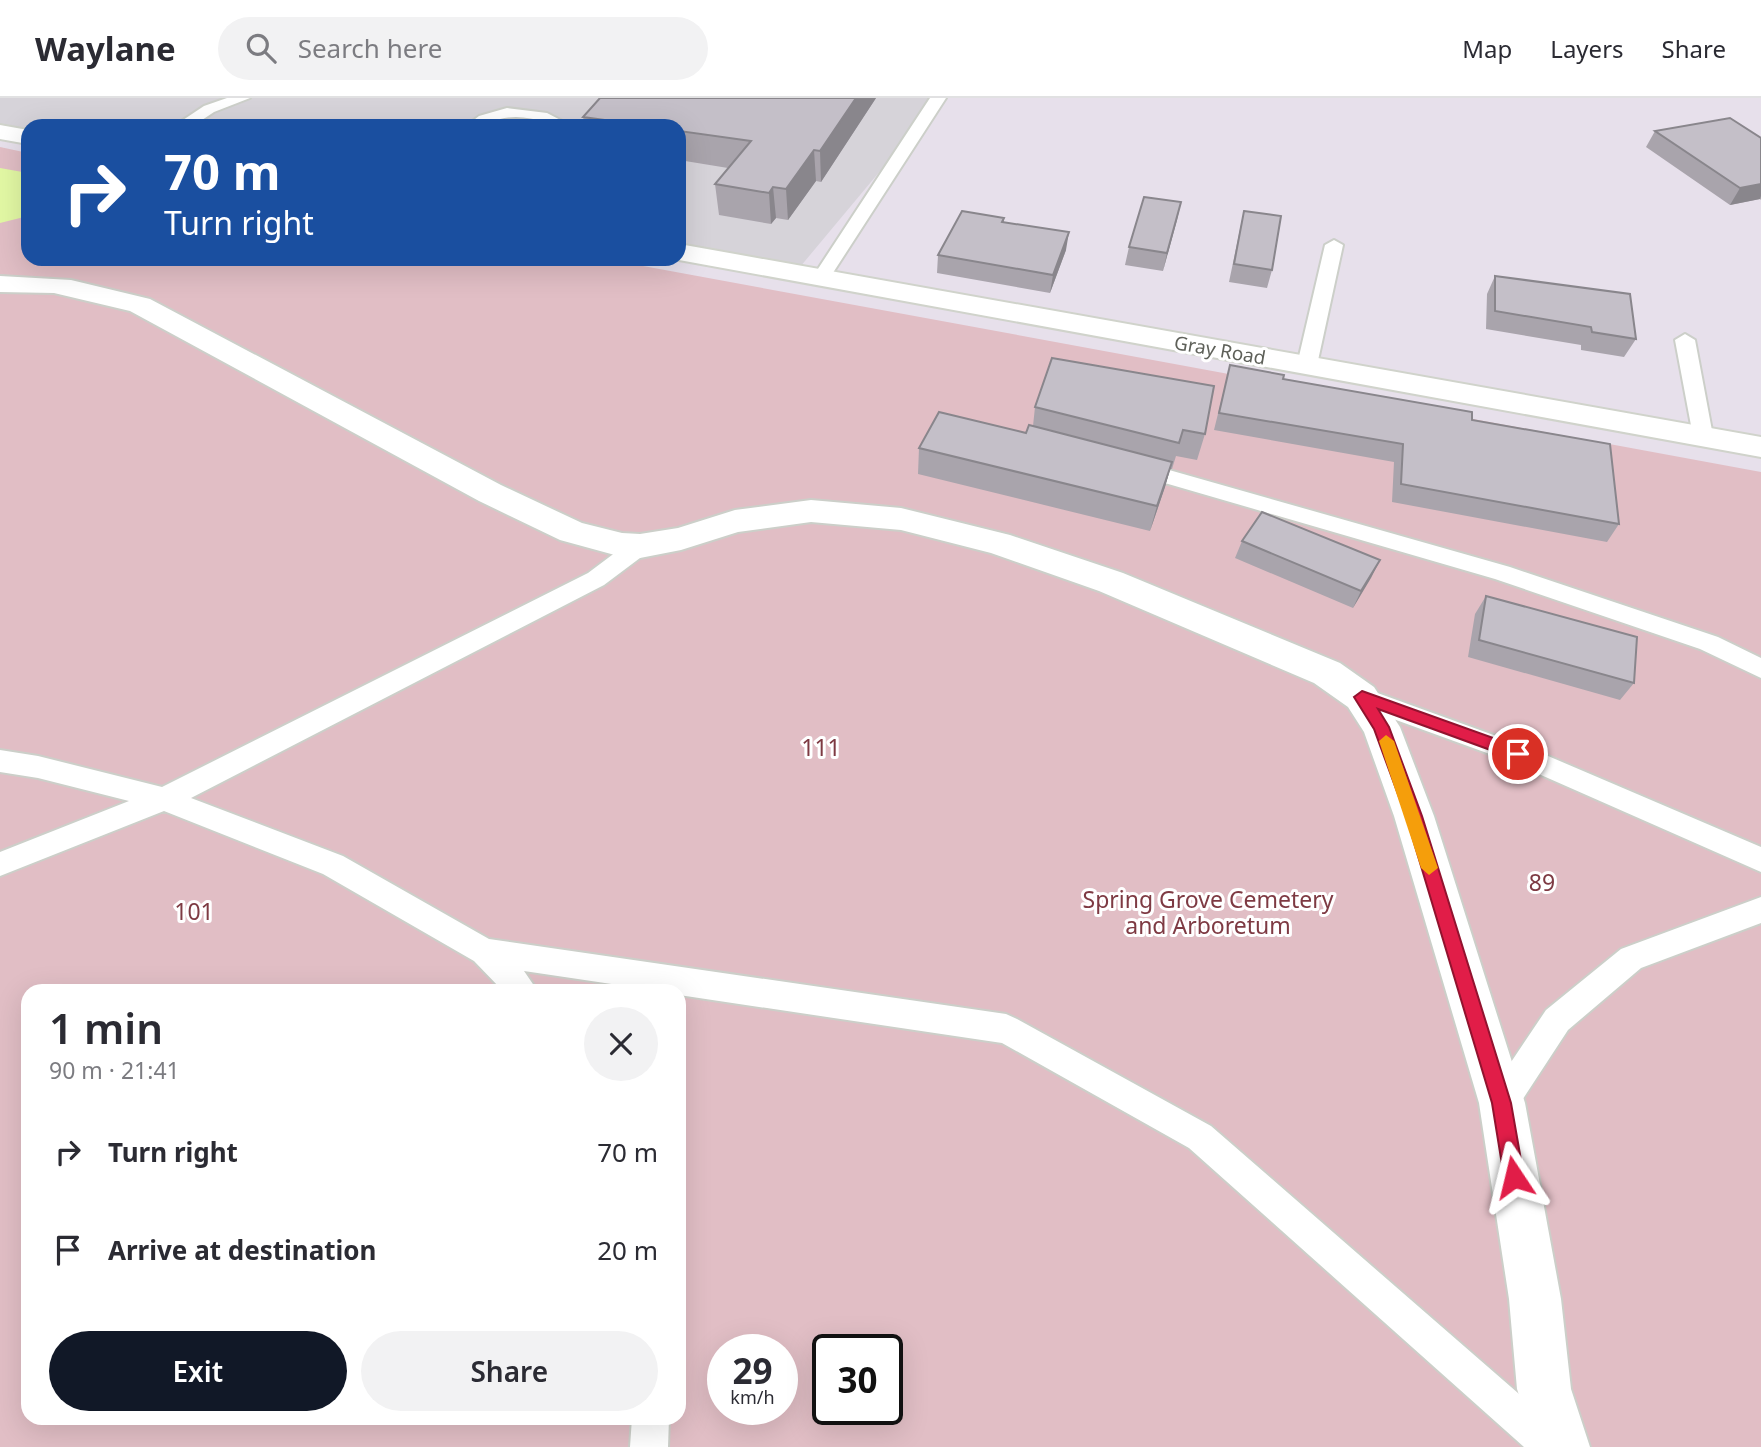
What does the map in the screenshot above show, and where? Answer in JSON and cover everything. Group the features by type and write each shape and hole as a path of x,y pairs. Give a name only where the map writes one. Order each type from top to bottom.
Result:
{"street":[{"path":"0,132 21,136"},
{"name":"Gray Road","path":"686,253 1761,447"},
{"path":"0,285 63,286 94,291 140,305 490,493 572,532 622,545 640,545 681,539 735,522 811,511 901,519 998,543 1111,582 1327,673 1362,697 1381,727 1414,816 1502,1103 1535,1299 1544,1389 1563,1447"}],"lane":[{"path":"192,119 209,108 242,98"},
{"path":"821,278 937,98"},
{"path":"482,119 498,105 550,119"},
{"path":"1307,365 1334,245"},
{"path":"1685,340 1703,436"},
{"path":"1107,460 1338,523 1502,573 1709,643 1761,669"},
{"path":"0,864 164,799 596,579 640,545"},
{"path":"1362,697 1518,754 1761,860"},
{"path":"0,761 38,766 164,799 333,865 484,951 516,984"},
{"path":"1502,1103 1557,1020 1630,958 1761,910"},
{"path":"484,951 1006,1029 1200,1137 1552,1447"},
{"path":"649,1447 651,1425"}],"shaded area":[{"path":"0,98 941,98 795,273 686,253 686,119 21,119 21,136 0,132"},
{"path":"0,168 21,172 21,218 0,223"}],"green space":[{"name":"Spring Grove Cemetery and Arboretum","path":"0,147 21,152 21,266 643,266 1761,472 1761,1447 0,1447"}],"building":[{"path":"600,98 856,98 820,151 814,150 786,189 773,187 769,193 715,184 751,141 686,132 686,119 583,117"},
{"path":"1730,118 1761,138 1761,184 1740,188 1655,131"},
{"path":"1144,197 1181,202 1167,253 1129,247"},
{"path":"962,211 1004,218 1002,222 1069,232 1053,275 938,255"},
{"path":"1244,211 1281,216 1272,270 1234,264"},
{"path":"1495,276 1630,294 1636,339 1592,332 1591,327 1495,311"},
{"path":"1052,358 1214,386 1205,434 1183,430 1179,443 1035,407"},
{"path":"1230,365 1284,375 1283,379 1472,412 1472,420 1610,444 1619,524 1401,484 1403,444 1219,413"},
{"path":"939,412 1026,433 1029,425 1172,462 1157,506 919,448"},
{"path":"1262,512 1380,560 1361,591 1242,541"},
{"path":"1486,596 1637,637 1634,683 1479,640"}],"slow traffic":[{"path":"1386,741 1414,816 1429,868"}],"route":[{"path":"1514,1177 1502,1103 1414,816 1381,727 1362,697 1518,754"}],"park label":[{"name":"111","path":"821,748"},
{"name":"89","path":"1542,883"},
{"name":"101","path":"194,912"}]}
